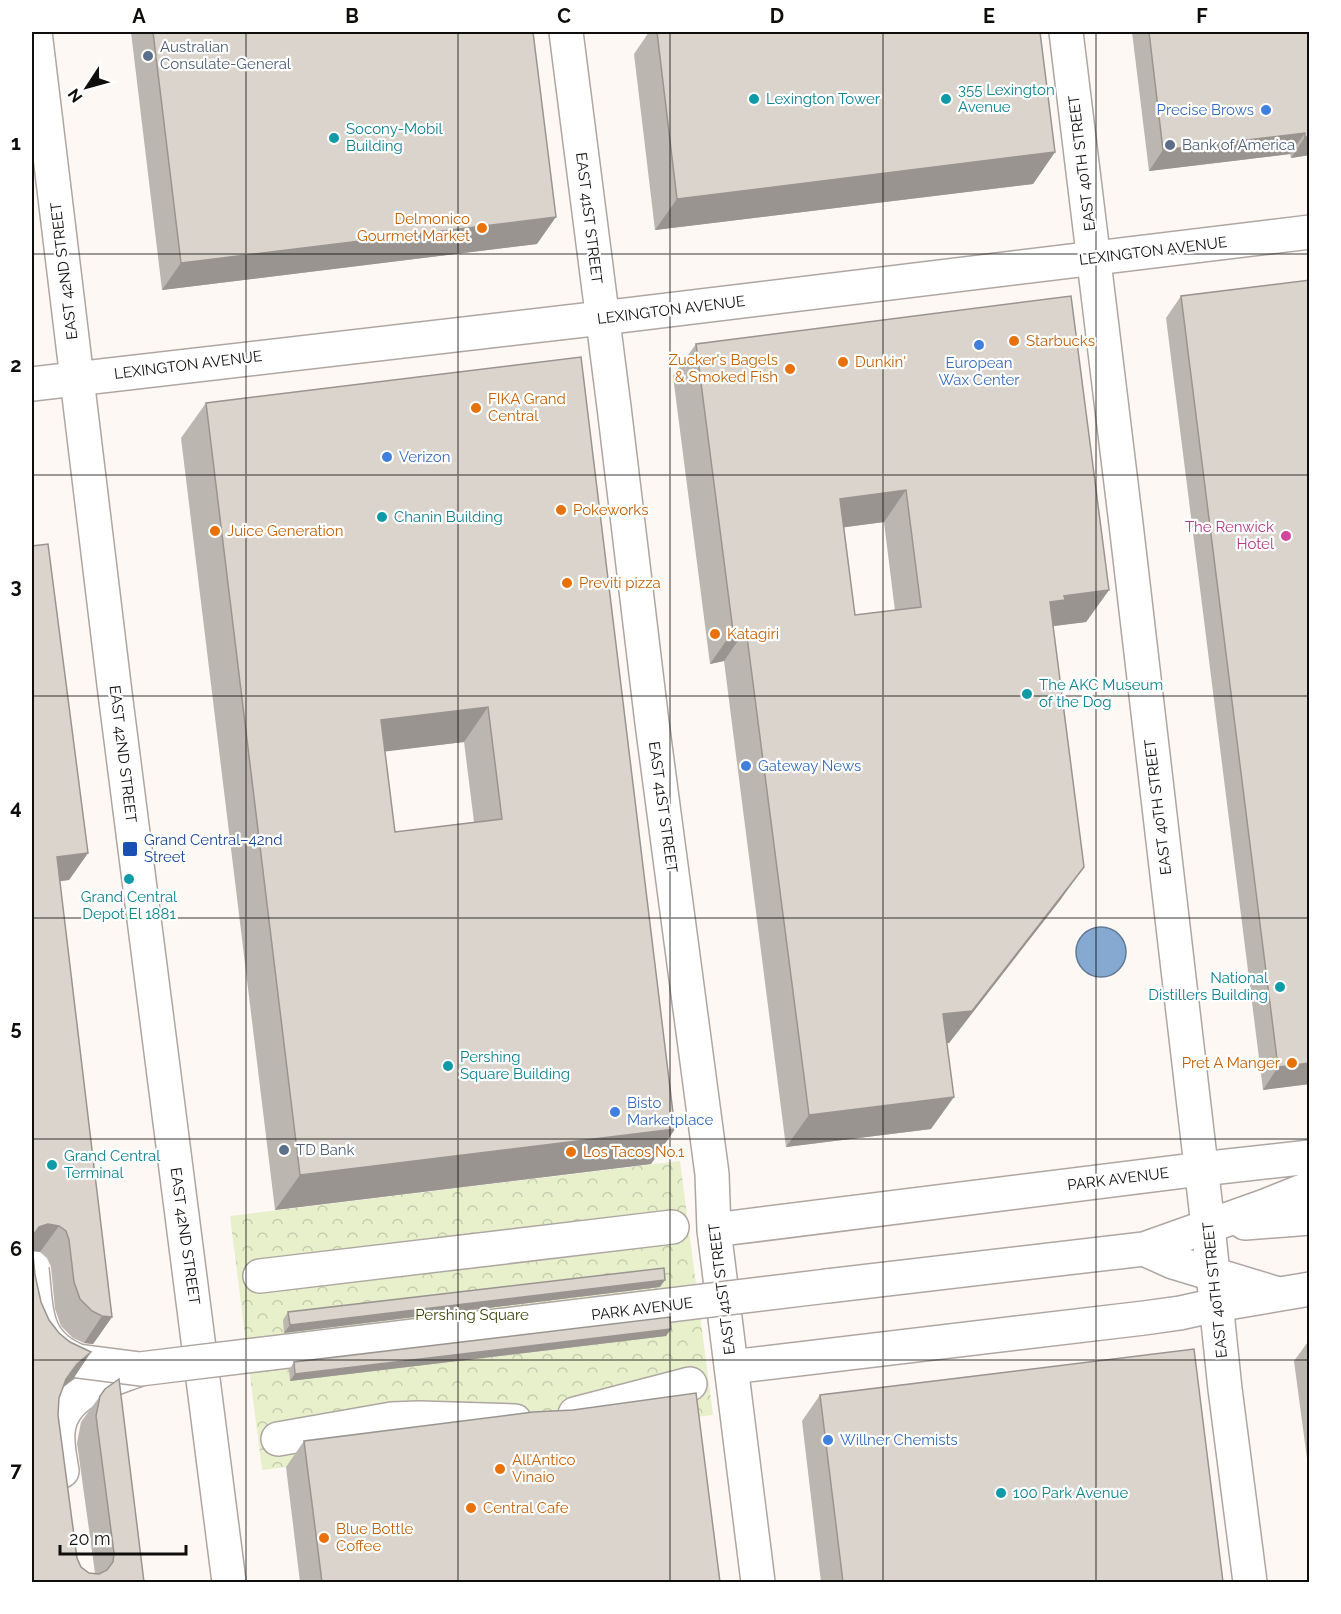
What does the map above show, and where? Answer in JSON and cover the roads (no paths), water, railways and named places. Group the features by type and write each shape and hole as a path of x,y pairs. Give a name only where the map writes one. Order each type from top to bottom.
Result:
{"street":[{"name":"EAST 42ND STREET","path":"35,32 115,693 230,1582"},
{"name":"EAST 41ST STREET","path":"566,32 616,418 653,735 712,1174 714,1230 758,1582"},
{"name":"EAST 40TH STREET","path":"1066,32 1208,1226 1225,1389 1250,1582"},
{"name":"LEXINGTON AVENUE","path":"32,384 1310,232"},
{"name":"PARK AVENUE","path":"714,1230 1310,1157"},
{"name":"PARK AVENUE","path":"32,1269 42,1330 54,1348 78,1361 140,1369 1144,1249 1310,1188"},
{"path":"1208,1226 1310,1218"},
{"path":"260,1276 672,1227"},
{"path":"1144,1249 1173,1262 1214,1289 1275,1293 1310,1288"},
{"path":"731,1367 1180,1313 1214,1289"},
{"name":"PARK AVENUE","path":"66,1501 58,1436 64,1413 82,1394 140,1369"},
{"path":"278,1439 392,1419 487,1421 553,1418 591,1411 690,1384"}],"water":[{"path":"1096,927 1106,927 1119,934 1126,947 1126,957 1119,970 1106,977 1096,977 1087,973 1080,966 1076,957 1076,947 1080,938 1087,931"}],"place":[{"name":"Australian Consulate-General","path":"148,56"},
{"name":"Lexington Tower","path":"754,99"},
{"name":"355 Lexington Avenue","path":"946,99"},
{"name":"Precise Brows","path":"1266,110"},
{"name":"Socony-Mobil Building","path":"334,138"},
{"name":"Bank of America","path":"1170,145"},
{"name":"Delmonico Gourmet Market","path":"482,228"},
{"name":"Starbucks","path":"1014,341"},
{"name":"European Wax Center","path":"979,345"},
{"name":"Dunkin'","path":"843,362"},
{"name":"Zucker's Bagels & Smoked Fish","path":"790,369"},
{"name":"FIKA Grand Central","path":"476,408"},
{"name":"Verizon","path":"387,457"},
{"name":"Pokeworks","path":"561,510"},
{"name":"Chanin Building","path":"382,517"},
{"name":"Juice Generation","path":"215,531"},
{"name":"The Renwick Hotel","path":"1286,536"},
{"name":"Previti pizza","path":"567,583"},
{"name":"Katagiri","path":"715,634"},
{"name":"The AKC Museum of the Dog","path":"1027,694"},
{"name":"Gateway News","path":"746,766"},
{"name":"Grand Central–42nd Street","path":"130,849"},
{"name":"Grand Central Depot El 1881","path":"129,879"},
{"name":"National Distillers Building","path":"1280,987"},
{"name":"Pret A Manger","path":"1292,1063"},
{"name":"Pershing Square Building","path":"448,1066"},
{"name":"Bisto Marketplace","path":"615,1112"},
{"name":"TD Bank","path":"284,1150"},
{"name":"Los Tacos No.1","path":"571,1152"},
{"name":"Grand Central Terminal","path":"52,1165"},
{"name":"Willner Chemists","path":"828,1440"},
{"name":"All’Antico Vinaio","path":"500,1469"},
{"name":"100 Park Avenue","path":"1001,1493"},
{"name":"Central Cafe","path":"471,1508"},
{"name":"Blue Bottle Coffee","path":"324,1538"}],"park label":[{"name":"Pershing Square","path":"472,1315"}]}
